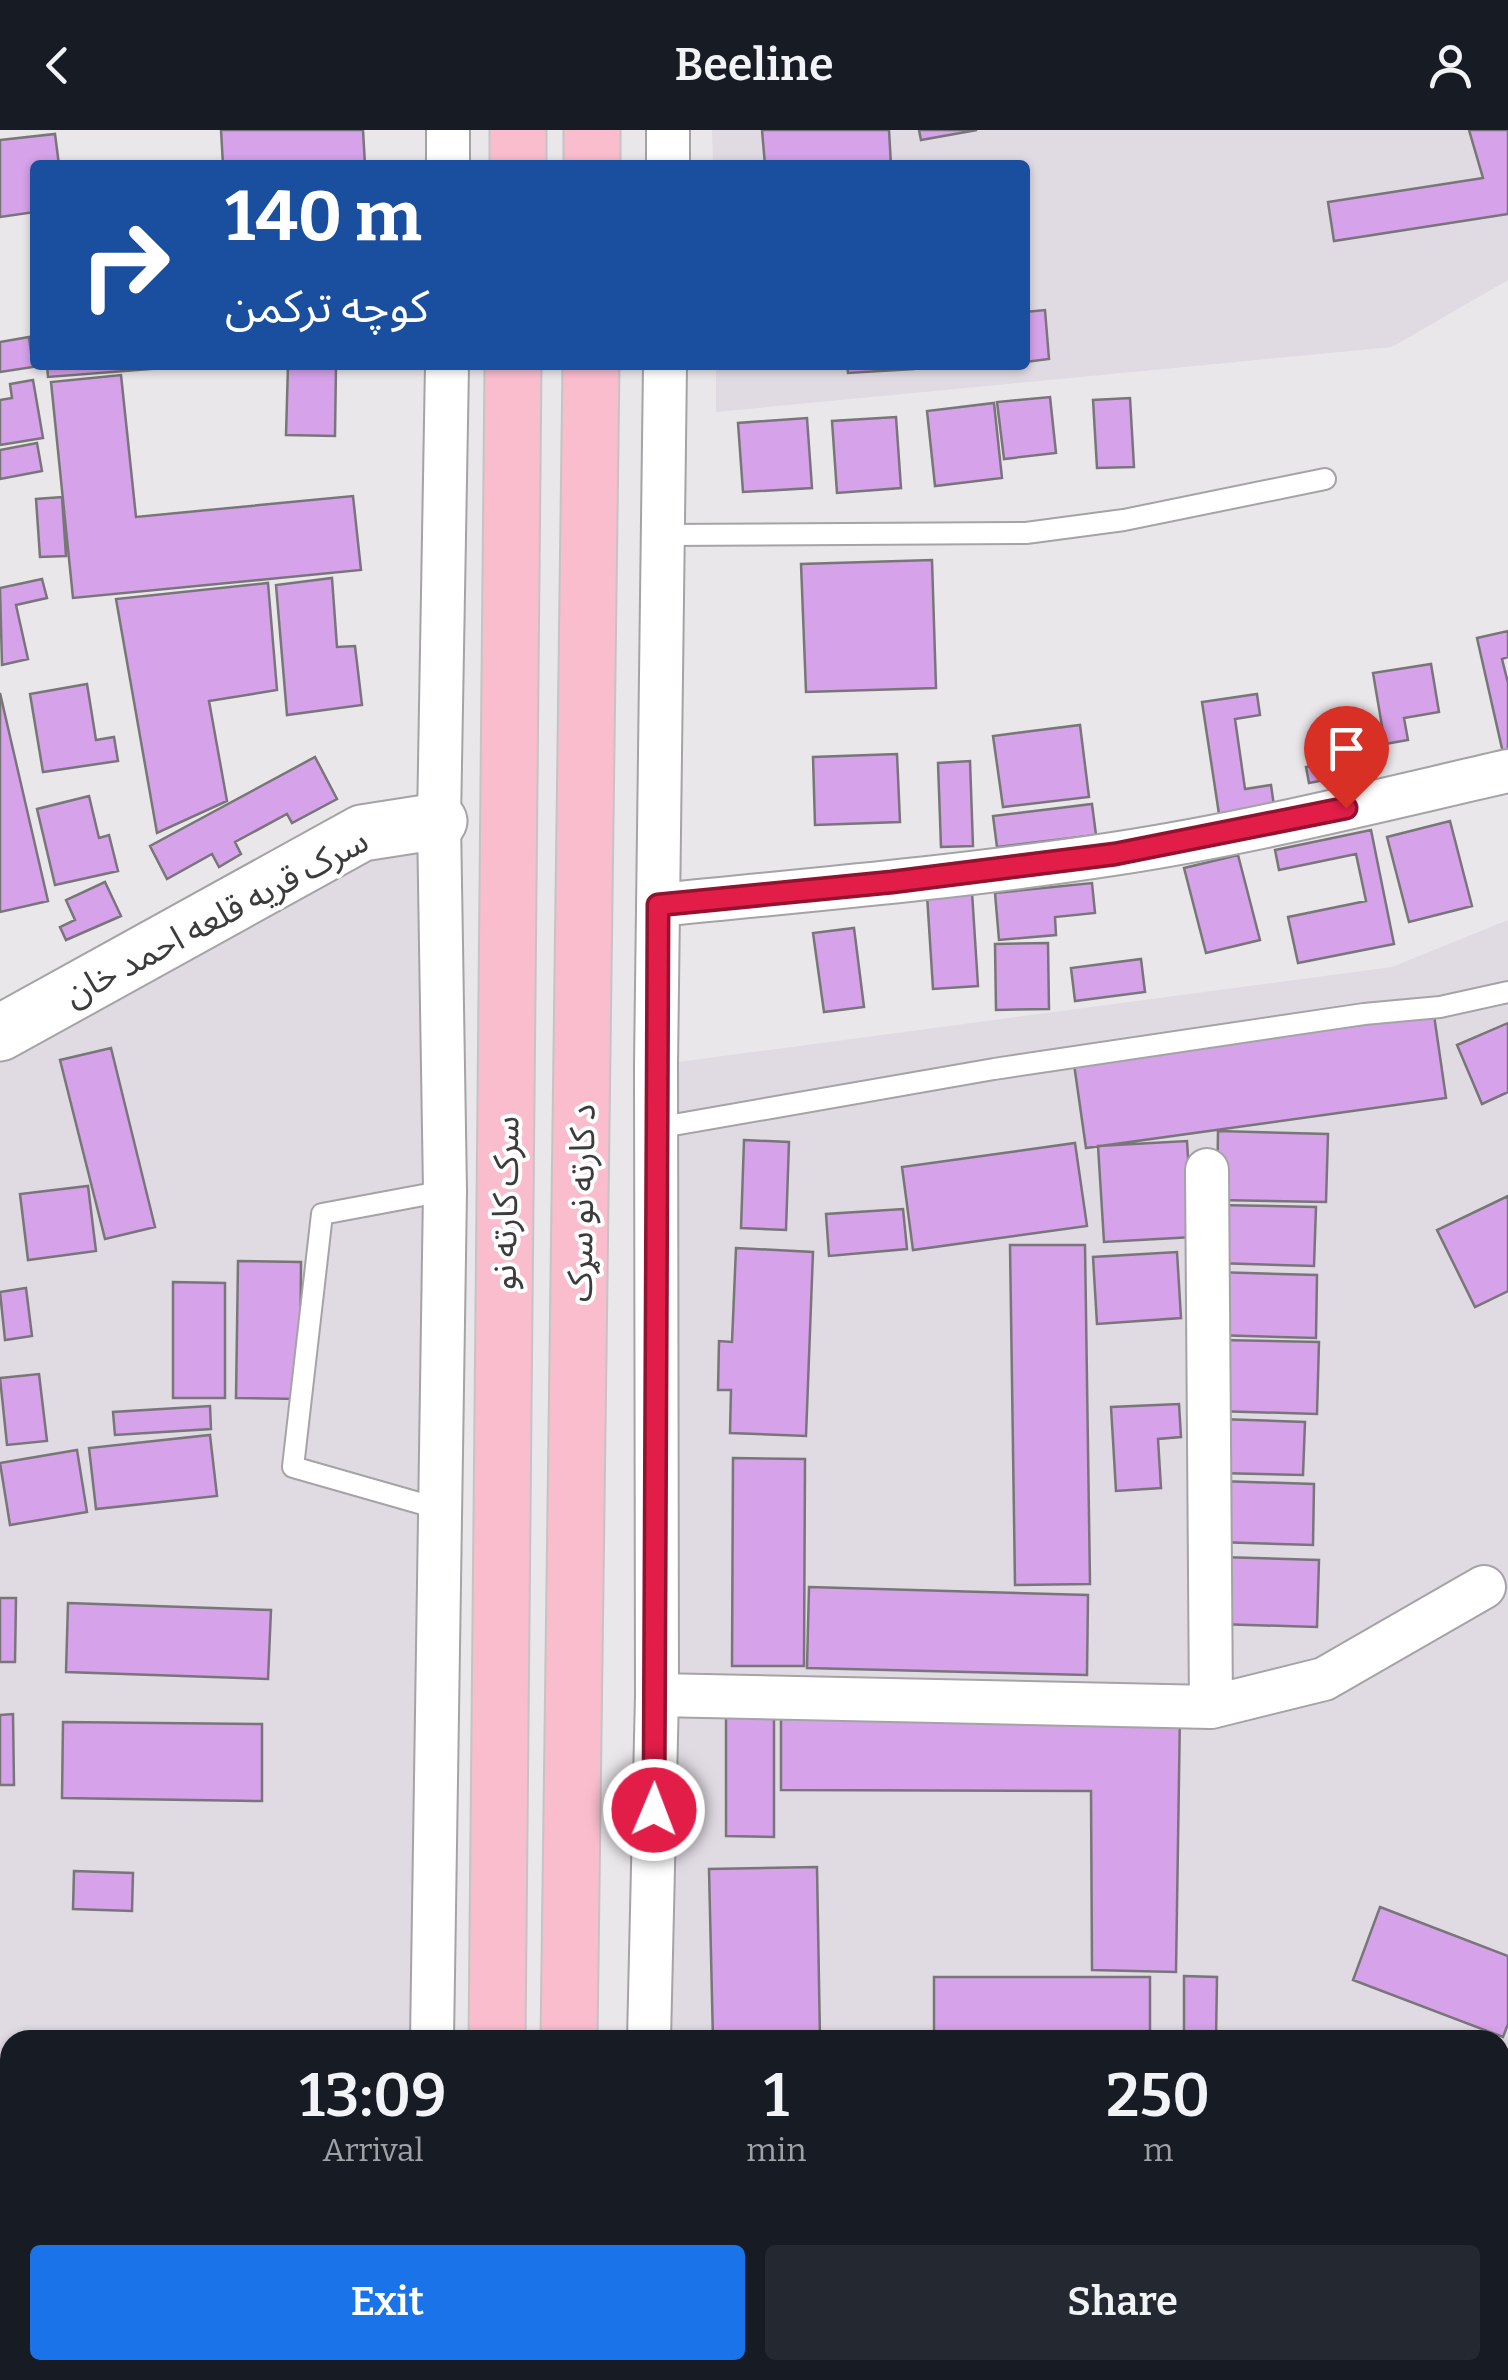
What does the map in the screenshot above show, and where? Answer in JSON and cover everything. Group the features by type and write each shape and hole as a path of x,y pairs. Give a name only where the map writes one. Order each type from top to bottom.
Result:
{"highway":[{"path":"518,130 518,160"},
{"path":"592,130 592,160"},
{"name":"سرک کارته نو","path":"496,2030 513,370"},
{"name":"د کارته نو سړک","path":"569,2030 590,370"}],"street":[{"path":"448,130 448,160"},
{"path":"668,130 668,160"},
{"path":"432,2030 445,1191 438,821 447,370"},
{"path":"649,2030 657,1695 656,1128 665,370"},
{"path":"658,905 892,882 1115,854 1508,771"},
{"name":"سرک قریه قلعه احمد خان","path":"0,1033 362,832 438,821"},
{"path":"1208,1170 1211,1707"},
{"path":"657,1695 1211,1707 1324,1680 1484,1587"}],"lane":[{"path":"663,536 1026,533 1124,520 1325,479"},
{"path":"656,1128 994,1069 1364,1014 1440,1007 1508,992"},
{"path":"440,1509 293,1467 322,1214 445,1191"}],"shaded area":[{"path":"712,130 1508,130 1508,280 1392,347 716,412 716,370 1030,370 1030,160 713,160"},
{"path":"439,821 432,2030 0,2030 0,1033"},
{"path":"1508,920 1508,2030 649,2030 656,1065 1392,967"}],"building":[{"path":"221,130 363,130 365,160 223,160"},
{"path":"762,130 889,130 891,160 765,160"},
{"path":"919,130 977,130 921,140"},
{"path":"1469,130 1508,130 1508,214 1334,241 1328,202 1483,178"},
{"path":"55,134 58,160 30,160 30,213 0,217 0,140"},
{"path":"1045,310 1049,359 1030,361 1030,312"},
{"path":"29,337 30,367 0,372 0,342"},
{"path":"47,370 138,370 48,377"},
{"path":"288,370 336,370 335,436 286,435"},
{"path":"848,370 897,370 848,373"},
{"path":"121,375 136,517 353,496 361,570 73,598 51,382"},
{"path":"33,380 43,438 0,445 0,400 12,398 10,384"},
{"path":"1050,397 1056,453 1004,459 997,402"},
{"path":"1130,398 1134,467 1097,468 1093,400"},
{"path":"994,403 1002,478 935,486 927,411"},
{"path":"896,417 901,488 837,493 832,421"},
{"path":"807,418 812,488 743,492 738,423"},
{"path":"37,443 42,471 0,479 0,450"},
{"path":"62,497 66,556 40,557 36,499"},
{"path":"932,560 936,688 806,692 801,564"},
{"path":"332,578 337,647 355,646 362,705 287,715 276,585"},
{"path":"42,579 47,598 16,605 28,659 2,665 0,588"},
{"path":"268,583 277,690 209,701 227,801 157,833 116,599"},
{"path":"1508,631 1508,657 1502,659 1508,683 1508,752 1503,753 1477,638"},
{"path":"1431,664 1439,712 1404,718 1408,740 1385,744 1373,673"},
{"path":"87,684 96,740 114,737 118,761 43,772 30,694"},
{"path":"0,693 48,901 0,912"},
{"path":"1257,694 1260,715 1235,719 1245,789 1271,785 1274,806 1219,814 1202,702"},
{"path":"1080,725 1089,797 1003,807 993,736"},
{"path":"897,754 900,822 815,825 813,757"},
{"path":"1374,754 1376,770 1309,783 1306,767"},
{"path":"315,757 337,799 292,823 287,814 235,842 241,854 219,867 212,854 167,879 150,846"},
{"path":"970,761 973,846 941,847 938,763"},
{"path":"89,796 99,838 109,835 118,871 55,885 37,809"},
{"path":"1092,804 1096,835 997,847 993,816"},
{"path":"1450,821 1472,906 1409,922 1387,837"},
{"path":"1371,830 1394,944 1298,963 1288,917 1366,901 1356,854 1279,870 1275,850"},
{"path":"1238,855 1260,940 1206,953 1184,868"},
{"path":"105,882 121,916 66,940 60,927 75,920 66,900"},
{"path":"1092,883 1095,913 1055,917 1056,935 999,940 995,893"},
{"path":"972,892 978,986 933,989 927,895"},
{"path":"854,928 864,1007 824,1012 813,933"},
{"path":"1048,943 1049,1009 996,1010 995,944"},
{"path":"1141,959 1145,992 1075,1001 1071,968"},
{"path":"1434,1015 1446,1098 1086,1148 1074,1064"},
{"path":"1508,1023 1508,1092 1482,1104 1457,1045"},
{"path":"111,1048 155,1227 105,1239 60,1060"},
{"path":"1218,1131 1328,1134 1326,1202 1217,1200"},
{"path":"744,1140 789,1142 786,1230 741,1228"},
{"path":"1187,1141 1193,1237 1104,1242 1098,1146"},
{"path":"1075,1143 1087,1226 913,1250 902,1167"},
{"path":"88,1186 96,1251 28,1260 20,1194"},
{"path":"1508,1196 1508,1291 1475,1307 1437,1230"},
{"path":"1216,1205 1316,1207 1314,1266 1215,1263"},
{"path":"903,1209 907,1249 829,1256 826,1214"},
{"path":"1010,1245 1085,1245 1090,1584 1015,1585"},
{"path":"736,1248 813,1252 806,1436 730,1433 731,1390 718,1390 719,1341 732,1342"},
{"path":"1177,1252 1181,1318 1097,1324 1093,1257"},
{"path":"238,1261 301,1262 300,1399 236,1398"},
{"path":"1214,1272 1317,1275 1316,1338 1213,1335"},
{"path":"173,1282 225,1283 225,1398 173,1398"},
{"path":"26,1288 32,1336 5,1340 0,1292"},
{"path":"1219,1340 1319,1342 1317,1414 1216,1411"},
{"path":"39,1374 47,1441 7,1445 0,1378"},
{"path":"1179,1404 1181,1437 1158,1439 1161,1488 1116,1491 1111,1407"},
{"path":"210,1406 211,1429 115,1435 113,1412"},
{"path":"1219,1419 1305,1422 1303,1475 1217,1473"},
{"path":"210,1435 217,1496 96,1509 89,1448"},
{"path":"77,1450 87,1512 10,1525 0,1463"},
{"path":"733,1458 805,1459 804,1666 732,1666"},
{"path":"1219,1481 1314,1484 1313,1545 1217,1542"},
{"path":"1220,1557 1319,1560 1317,1627 1218,1624"},
{"path":"809,1587 1088,1595 1087,1675 807,1668"},
{"path":"0,1598 16,1598 15,1662 0,1662"},
{"path":"68,1603 271,1610 268,1679 66,1672"},
{"path":"726,1710 774,1711 774,1837 726,1836"},
{"path":"781,1711 1180,1712 1176,1972 1092,1970 1091,1791 781,1790"},
{"path":"13,1714 14,1785 0,1785 0,1715"},
{"path":"63,1722 262,1724 262,1801 62,1798"},
{"path":"817,1867 820,2030 713,2030 709,1869"},
{"path":"74,1871 133,1873 132,1911 73,1909"},
{"path":"1380,1907 1508,1956 1508,2024 1506,2030 1485,2030 1353,1980"},
{"path":"1184,1976 1217,1977 1216,2030 1184,2030"},
{"path":"934,1977 1150,1977 1150,2030 934,2030"}],"route":[{"path":"654,1810 658,905 892,882 1115,854 1346,808"}]}
